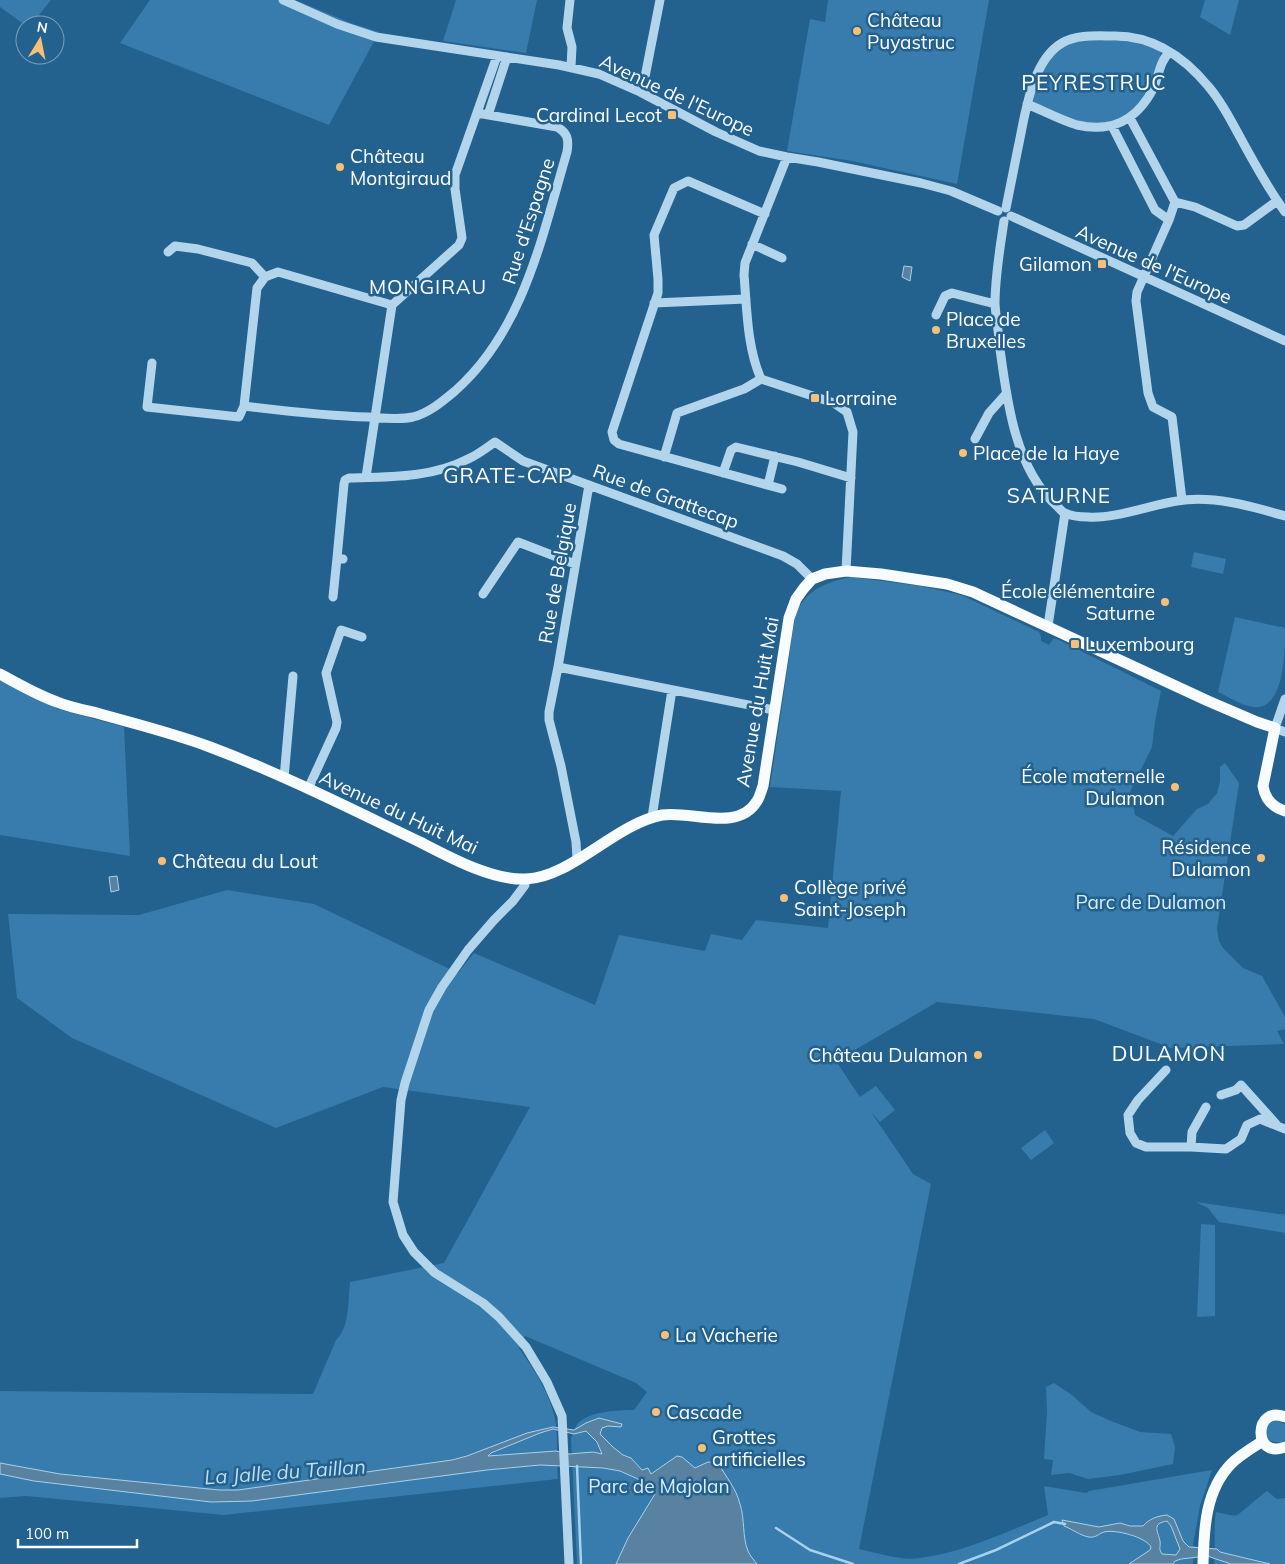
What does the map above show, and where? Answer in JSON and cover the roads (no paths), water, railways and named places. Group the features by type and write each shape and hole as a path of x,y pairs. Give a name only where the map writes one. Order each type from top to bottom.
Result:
{"main road":[{"path":"812,579 825,574 846,571 930,580 963,588 1198,696 1280,730 1263,786 1268,801 1285,811"},
{"name":"Avenue du Huit Mai","path":"0,674 57,702 208,746 285,778 452,858 494,874 525,879 544,875 562,868 637,823 652,817 666,815 737,817 747,812 757,802 763,786 789,618 796,599 812,579"},
{"path":"1285,1418 1275,1415 1265,1420 1260,1430 1263,1441 1271,1448 1285,1447"},
{"path":"1203,1564 1207,1514 1220,1478 1232,1463 1263,1441"}],"street":[{"name":"Avenue de l'Europe","path":"283,0 337,24 376,37 570,67 598,74 640,92 716,132 760,151 787,158 818,162 929,185 1002,209"},
{"path":"570,0 567,28 572,47 570,67"},
{"path":"640,92 644,82 660,0"},
{"path":"1285,212 1220,102 1189,66 1154,43 1138,38 1124,36 1085,37 1064,42 1053,50 1043,63 1027,104 1002,209 998,217 1007,219 998,263 995,304 1006,394 1021,450 1032,473 1048,498 1065,513 1089,517 1118,514 1182,500 1203,500 1230,502 1285,516"},
{"path":"1027,104 1077,125 1093,127 1112,126 1130,118 1149,95 1163,60 1170,52"},
{"path":"333,597 340,558 344,484 345,480 349,478 366,477 392,305 459,245 462,238 455,189 455,175 477,113 502,57"},
{"path":"488,115 502,57"},
{"name":"Rue d'Espagne","path":"375,417 401,418 424,412 446,399 468,379 490,352 511,320 535,262 569,141 564,131 557,127 477,113"},
{"path":"1130,118 1175,202 1195,208 1237,226 1244,225 1277,201"},
{"path":"1112,126 1155,210 1169,220"},
{"path":"761,379 754,361 746,299 745,263 787,158"},
{"path":"765,214 688,181 674,188 654,235 658,293 612,432 614,440 619,444 782,489"},
{"path":"1175,202 1137,292 1136,301 1148,394 1153,407 1172,417 1182,500"},
{"name":"Avenue de l'Europe","path":"1007,219 1143,277 1285,341"},
{"path":"752,244 782,258"},
{"path":"168,252 175,246 198,249 252,263 265,277"},
{"path":"152,363 147,407 239,417 244,406 257,288 265,277 278,272 392,305"},
{"path":"936,315 945,296 952,293 995,304"},
{"path":"654,303 746,299"},
{"path":"664,457 677,413 744,389 761,379 834,403 847,412 853,432 846,571"},
{"path":"975,439 989,413 1006,394"},
{"path":"244,406 330,416 375,417"},
{"name":"Rue de Grattecap","path":"366,477 414,475 442,470 468,460 495,442 523,461 782,556 797,564 812,579"},
{"path":"723,473 731,450 736,447 851,478"},
{"path":"768,485 775,456"},
{"name":"Rue de Belgique","path":"577,859 576,842 561,766 549,720 549,712 589,485"},
{"path":"1048,626 1065,513"},
{"path":"484,594 518,542 575,564"},
{"path":"308,789 337,722 326,679 327,668 342,630 362,637"},
{"path":"558,667 774,710"},
{"path":"285,778 293,676"},
{"path":"652,817 672,690"},
{"path":"1280,730 1285,700"},
{"path":"525,879 525,885 468,950 442,987 429,1010 405,1083 393,1194 396,1214 403,1235 414,1252 435,1273 483,1303 526,1347 547,1382 562,1416 569,1564"},
{"path":"1166,1070 1138,1100 1128,1115 1130,1132 1136,1143 1146,1147 1226,1149 1241,1139 1247,1125 1260,1119 1281,1127"},
{"path":"1221,1095 1236,1090 1242,1085 1281,1127"},
{"path":"1192,1147 1192,1132 1206,1107"}],"waterway":[{"path":"577,1466 581,1564"},
{"path":"959,1564 996,1550 1054,1522 1065,1524"},
{"path":"776,1528 810,1550 853,1564"}],"place":[{"name":"Château Puyastruc","path":"857,31"},
{"name":"Cardinal Lecot","path":"672,115"},
{"name":"Château Montgiraud","path":"340,167"},
{"name":"Gilamon","path":"1102,264"},
{"name":"Place de Bruxelles","path":"936,330"},
{"name":"Lorraine","path":"815,398"},
{"name":"Place de la Haye","path":"963,453"},
{"name":"École élémentaire Saturne","path":"1165,602"},
{"name":"Luxembourg","path":"1075,644"},
{"name":"École maternelle Dulamon","path":"1175,787"},
{"name":"Résidence Dulamon","path":"1261,858"},
{"name":"Château du Lout","path":"162,861"},
{"name":"Collège privé Saint-Joseph","path":"784,898"},
{"name":"Château Dulamon","path":"978,1055"},
{"name":"La Vacherie","path":"665,1335"},
{"name":"Cascade","path":"656,1412"},
{"name":"Grottes artificielles","path":"702,1448"}],"district":[{"name":"PEYRESTRUC","path":"1094,83"},
{"name":"MONGIRAU","path":"428,287"},
{"name":"GRATE-CAP","path":"508,476"},
{"name":"SATURNE","path":"1059,496"},
{"name":"DULAMON","path":"1169,1054"}],"park label":[{"name":"Parc de Dulamon","path":"1151,902"},
{"name":"Parc de Majolan","path":"659,1486"}],"water label":[{"name":"La Jalle du Taillan","path":"285,1472"}]}
